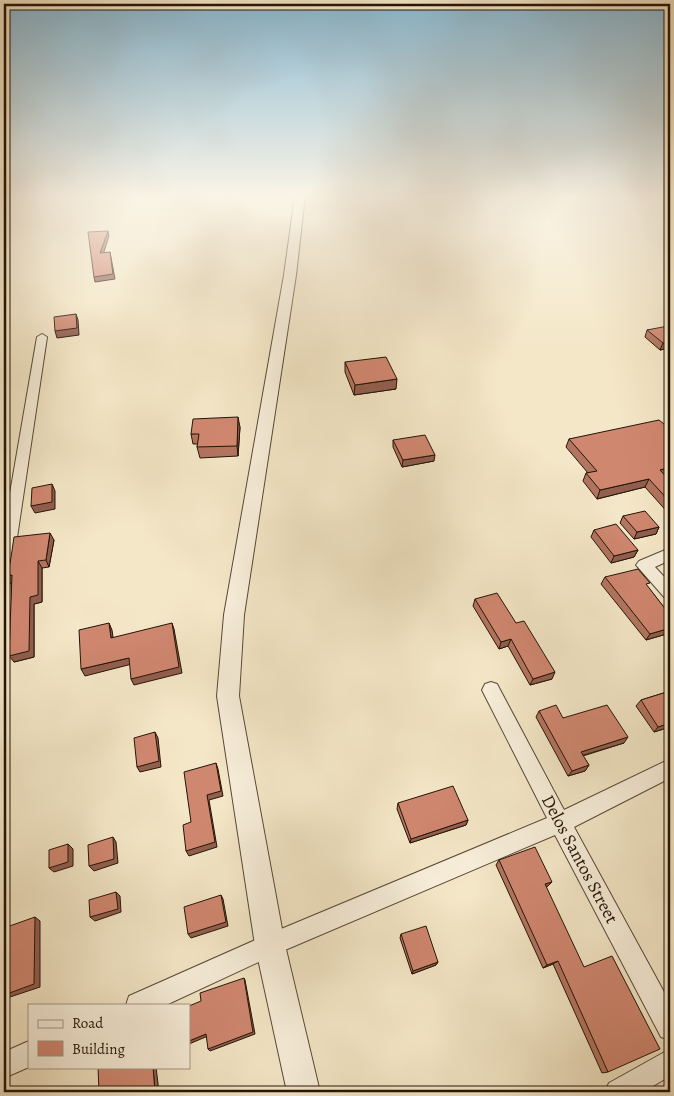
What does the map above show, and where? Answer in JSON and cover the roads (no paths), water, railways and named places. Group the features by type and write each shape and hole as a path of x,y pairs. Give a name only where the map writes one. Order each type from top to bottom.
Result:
{"street":[{"path":"293,247 290,275 234,615 228,696 270,945 304,1092"},
{"path":"4,571 42,337"},
{"path":"670,554 644,565 670,592"},
{"name":"Delos Santos Street","path":"491,690 670,1028"},
{"path":"140,1004 270,945 560,823 670,768"},
{"path":"4,1065 28,1054"},
{"path":"618,1092 670,1062"}]}
